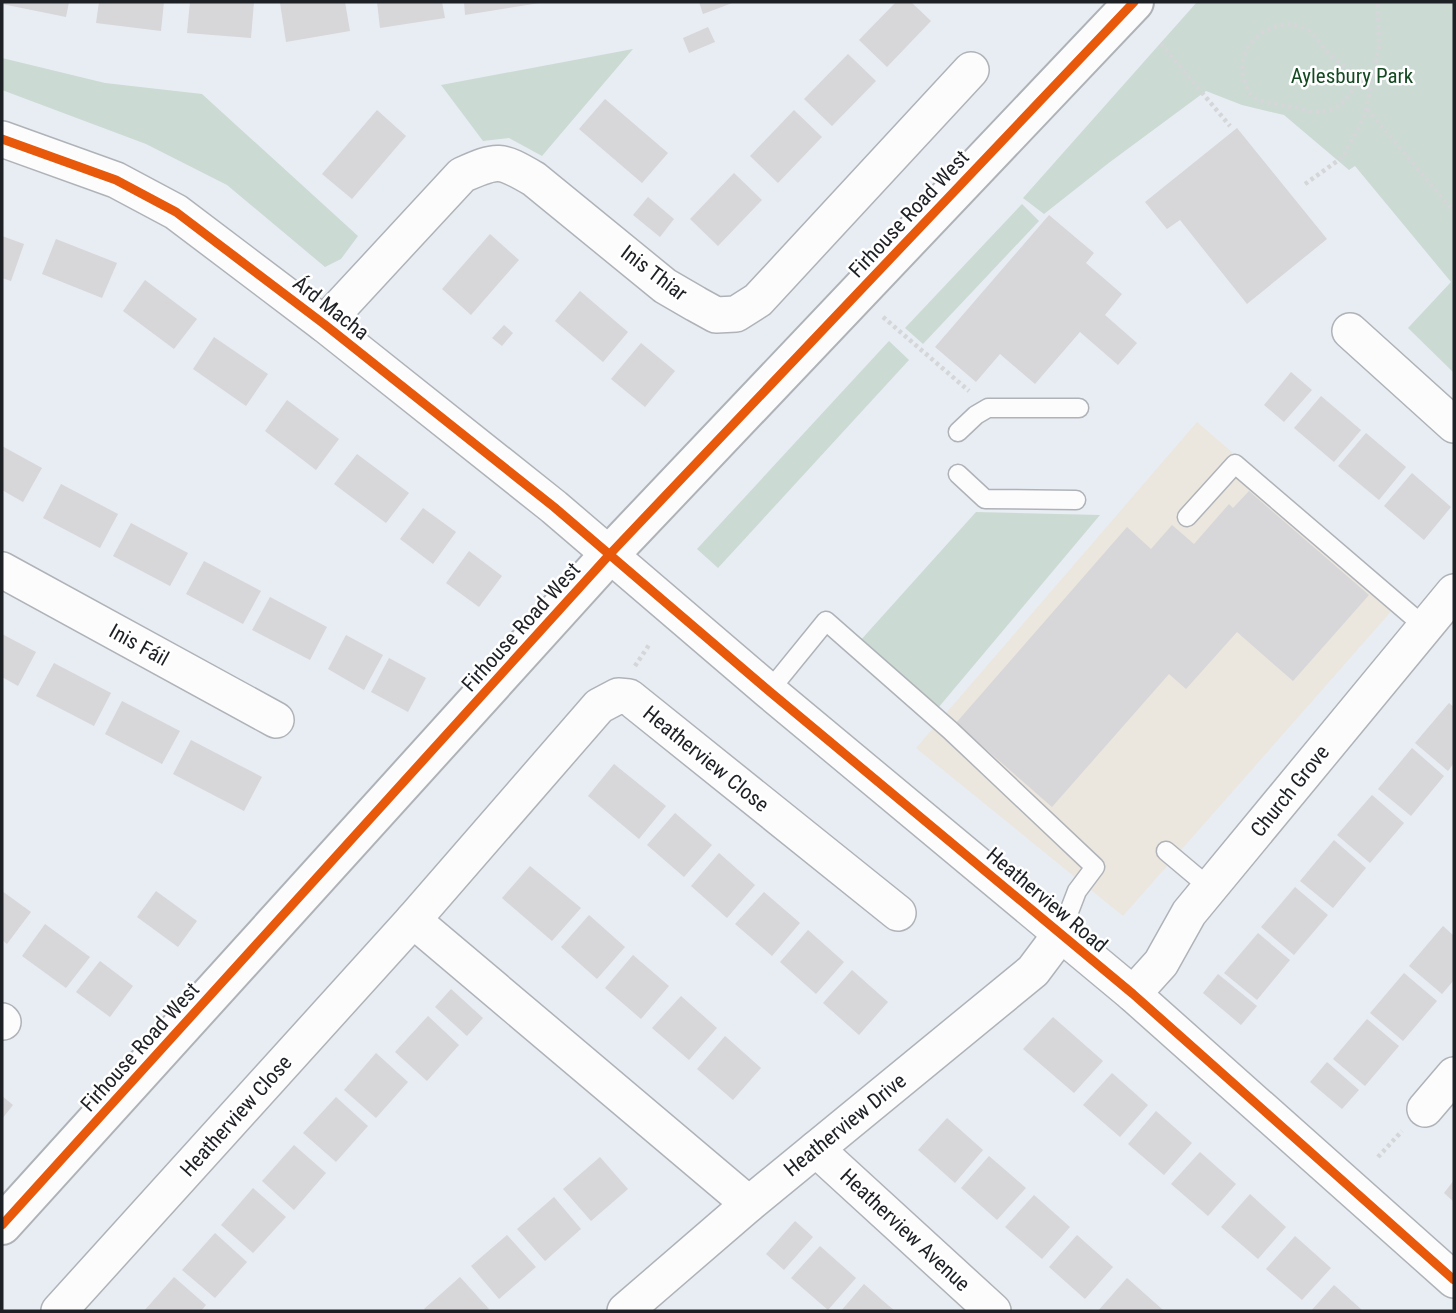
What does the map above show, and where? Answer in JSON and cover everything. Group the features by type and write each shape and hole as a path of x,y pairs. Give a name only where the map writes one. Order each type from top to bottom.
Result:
{"street":[{"name":"Firhouse Road West","path":"2,1225 610,554 1134,2"},
{"name":"Inis Thiar","path":"324,324 462,175 489,162 510,165 534,179 665,286 716,315 736,314 758,300 971,70"},
{"name":"Árd Macha","path":"2,139 116,180 176,212 324,324 610,554"},
{"path":"1350,331 1454,425"},
{"name":"Heatherview Road","path":"610,554 769,691 1133,994 1454,1280"},
{"name":"Inis Fáil","path":"2,570 276,720"},
{"name":"Church Grove","path":"1133,994 1161,963 1189,913 1454,592"},
{"name":"Heatherview Close","path":"59,1311 413,920 599,706 618,696 629,697 898,913"},
{"path":"413,920 749,1204"},
{"name":"Heatherview Drive","path":"625,1311 749,1204 1033,971 1060,935"},
{"path":"1413,1120 1454,1075"},
{"name":"Heatherview Avenue","path":"816,1149 993,1311"}],"lane":[{"path":"958,432 988,408 1079,408"},
{"path":"1187,517 1235,464 1425,627"},
{"path":"958,474 985,499 1076,500"},
{"path":"769,691 826,621 950,730 1095,867 1077,891 1060,935"},
{"path":"1166,851 1210,888"}],"path":[{"path":"1305,184 1343,157 1365,115 1379,49 1378,2"},
{"path":"1293,25 1307,30 1321,42 1328,53 1349,69 1356,84 1348,99 1337,108 1311,111 1276,102 1262,102 1252,96 1245,86 1241,64 1245,49 1256,37 1277,26 1293,25"},
{"path":"1161,44 1230,126"},
{"path":"1356,84 1371,85"},
{"path":"1366,108 1454,212"},
{"path":"875,309 988,408"},
{"path":"633,669 649,645"},
{"path":"1378,1157 1413,1120"}],"shaded area":[{"path":"1197,422 1402,599 1123,916 916,748"}],"green space":[{"name":"Aylesbury Park","path":"1197,2 1454,2 1454,373 1408,328 1451,282 1355,166 1349,170 1284,115 1242,105 1206,91 1044,214 1023,198"},
{"path":"633,49 542,156 509,138 483,141 441,85"},
{"path":"2,58 105,83 202,94 358,236 341,259 325,267 227,185 146,144 2,90"},
{"path":"1022,204 1039,221 923,344 905,328"},
{"path":"889,341 909,360 718,568 697,549"},
{"path":"976,512 1100,515 938,708 860,641"}],"building":[{"path":"69,2 66,17 2,4"},
{"path":"99,2 164,2 161,31 96,23"},
{"path":"190,2 254,2 251,38 187,33"},
{"path":"345,2 350,31 286,42 280,3"},
{"path":"377,2 442,2 445,18 380,28"},
{"path":"464,2 540,2 540,3 465,15"},
{"path":"699,2 735,2 703,14"},
{"path":"896,2 911,2 931,21 887,67 859,40"},
{"path":"708,27 715,42 689,53 683,38"},
{"path":"848,54 876,81 832,126 804,99"},
{"path":"605,99 668,153 642,183 579,129"},
{"path":"377,110 406,136 352,199 322,174"},
{"path":"794,110 822,137 778,183 750,156"},
{"path":"1237,128 1327,239 1247,304 1180,220 1167,229 1145,202"},
{"path":"734,173 762,200 718,246 690,219"},
{"path":"648,197 674,219 660,237 633,215"},
{"path":"1049,215 1094,253 1086,263 1122,294 1105,315 1137,343 1118,365 1080,332 1035,384 1000,354 976,382 935,347"},
{"path":"490,234 519,260 471,315 442,289"},
{"path":"2,236 24,244 11,281 2,278"},
{"path":"56,239 117,263 102,298 42,274"},
{"path":"145,280 197,319 174,349 123,311"},
{"path":"580,291 628,332 603,362 555,321"},
{"path":"504,325 513,333 502,346 492,338"},
{"path":"214,337 268,374 246,406 193,369"},
{"path":"641,343 675,371 645,407 611,379"},
{"path":"1291,372 1312,390 1284,422 1264,405"},
{"path":"1321,396 1361,430 1334,462 1294,428"},
{"path":"287,400 339,439 316,470 265,431"},
{"path":"1366,433 1406,467 1379,500 1338,466"},
{"path":"2,446 42,468 23,502 2,490"},
{"path":"357,454 409,493 386,523 334,484"},
{"path":"1412,473 1451,507 1424,540 1384,506"},
{"path":"61,484 118,514 100,548 43,518"},
{"path":"1249,491 1369,595 1293,681 1237,632 1186,689 1169,674 1052,807 956,723 1127,527 1151,549 1172,525 1194,544 1229,504 1233,508"},
{"path":"423,508 456,532 433,564 400,539"},
{"path":"131,523 188,553 170,586 113,556"},
{"path":"469,551 502,576 479,607 446,583"},
{"path":"204,561 261,591 243,624 186,594"},
{"path":"270,597 327,627 310,660 252,630"},
{"path":"2,634 36,652 18,686 2,677"},
{"path":"346,635 383,655 364,690 328,669"},
{"path":"389,658 426,678 408,712 371,692"},
{"path":"54,663 111,693 94,726 36,696"},
{"path":"122,701 180,731 162,764 105,734"},
{"path":"1449,703 1454,707 1454,763 1448,771 1415,743"},
{"path":"191,740 262,777 244,811 173,774"},
{"path":"1412,748 1444,776 1411,816 1378,789"},
{"path":"614,764 666,806 639,839 588,796"},
{"path":"1372,795 1404,823 1370,863 1337,835"},
{"path":"675,813 712,845 684,877 647,845"},
{"path":"1334,840 1366,868 1333,908 1300,881"},
{"path":"719,853 755,885 727,918 691,886"},
{"path":"530,866 581,908 552,941 502,898"},
{"path":"1295,887 1328,915 1294,955 1261,927"},
{"path":"2,891 31,912 7,944 2,940"},
{"path":"156,891 197,921 178,947 137,917"},
{"path":"764,892 800,923 772,956 735,924"},
{"path":"589,915 625,947 597,979 561,947"},
{"path":"45,924 90,957 66,988 22,956"},
{"path":"1443,926 1454,936 1454,980 1442,994 1409,966"},
{"path":"808,930 844,962 816,994 780,962"},
{"path":"1258,933 1290,960 1257,1000 1224,973"},
{"path":"633,955 669,986 641,1019 605,988"},
{"path":"100,961 133,986 110,1017 76,992"},
{"path":"852,970 888,1002 859,1035 823,1003"},
{"path":"1404,973 1437,1001 1403,1041 1370,1013"},
{"path":"1218,974 1257,1006 1241,1025 1203,993"},
{"path":"451,989 483,1018 467,1036 435,1007"},
{"path":"681,996 717,1028 689,1060 652,1028"},
{"path":"428,1016 459,1045 427,1081 395,1052"},
{"path":"1053,1017 1103,1061 1074,1093 1023,1049"},
{"path":"1367,1019 1399,1046 1365,1086 1333,1059"},
{"path":"725,1036 761,1068 733,1100 697,1069"},
{"path":"376,1053 408,1082 376,1118 344,1090"},
{"path":"1327,1062 1359,1090 1342,1109 1310,1082"},
{"path":"1112,1073 1148,1105 1120,1137 1083,1105"},
{"path":"2,1096 13,1105 2,1119"},
{"path":"336,1097 368,1126 336,1162 303,1133"},
{"path":"1156,1111 1192,1143 1164,1175 1128,1144"},
{"path":"947,1118 983,1150 955,1183 918,1150"},
{"path":"294,1145 326,1173 294,1210 262,1181"},
{"path":"1200,1152 1236,1184 1208,1216 1171,1184"},
{"path":"989,1156 1026,1188 997,1220 961,1188"},
{"path":"600,1157 628,1189 591,1221 563,1189"},
{"path":"1454,1180 1454,1202 1444,1193"},
{"path":"253,1188 286,1217 253,1253 221,1225"},
{"path":"1250,1194 1286,1227 1258,1259 1221,1227"},
{"path":"1034,1195 1070,1227 1042,1259 1005,1227"},
{"path":"554,1197 581,1229 545,1261 517,1229"},
{"path":"795,1221 813,1237 784,1270 766,1254"},
{"path":"215,1233 247,1262 215,1298 182,1270"},
{"path":"507,1235 536,1267 499,1299 471,1266"},
{"path":"1077,1235 1113,1267 1085,1299 1049,1267"},
{"path":"1295,1236 1331,1268 1302,1300 1266,1269"},
{"path":"820,1246 856,1278 828,1310 791,1278"},
{"path":"174,1277 206,1305 201,1311 144,1311"},
{"path":"460,1277 489,1309 424,1309"},
{"path":"1127,1278 1163,1310 1098,1311"},
{"path":"864,1284 882,1300 895,1311 841,1311"},
{"path":"1334,1285 1352,1301 1363,1311 1311,1311"}],"cycle path":[{"path":"2,1225 610,554 1134,2"},
{"path":"2,139 116,180 176,212 324,324 554,507 769,691 1133,994 1454,1280"}]}
